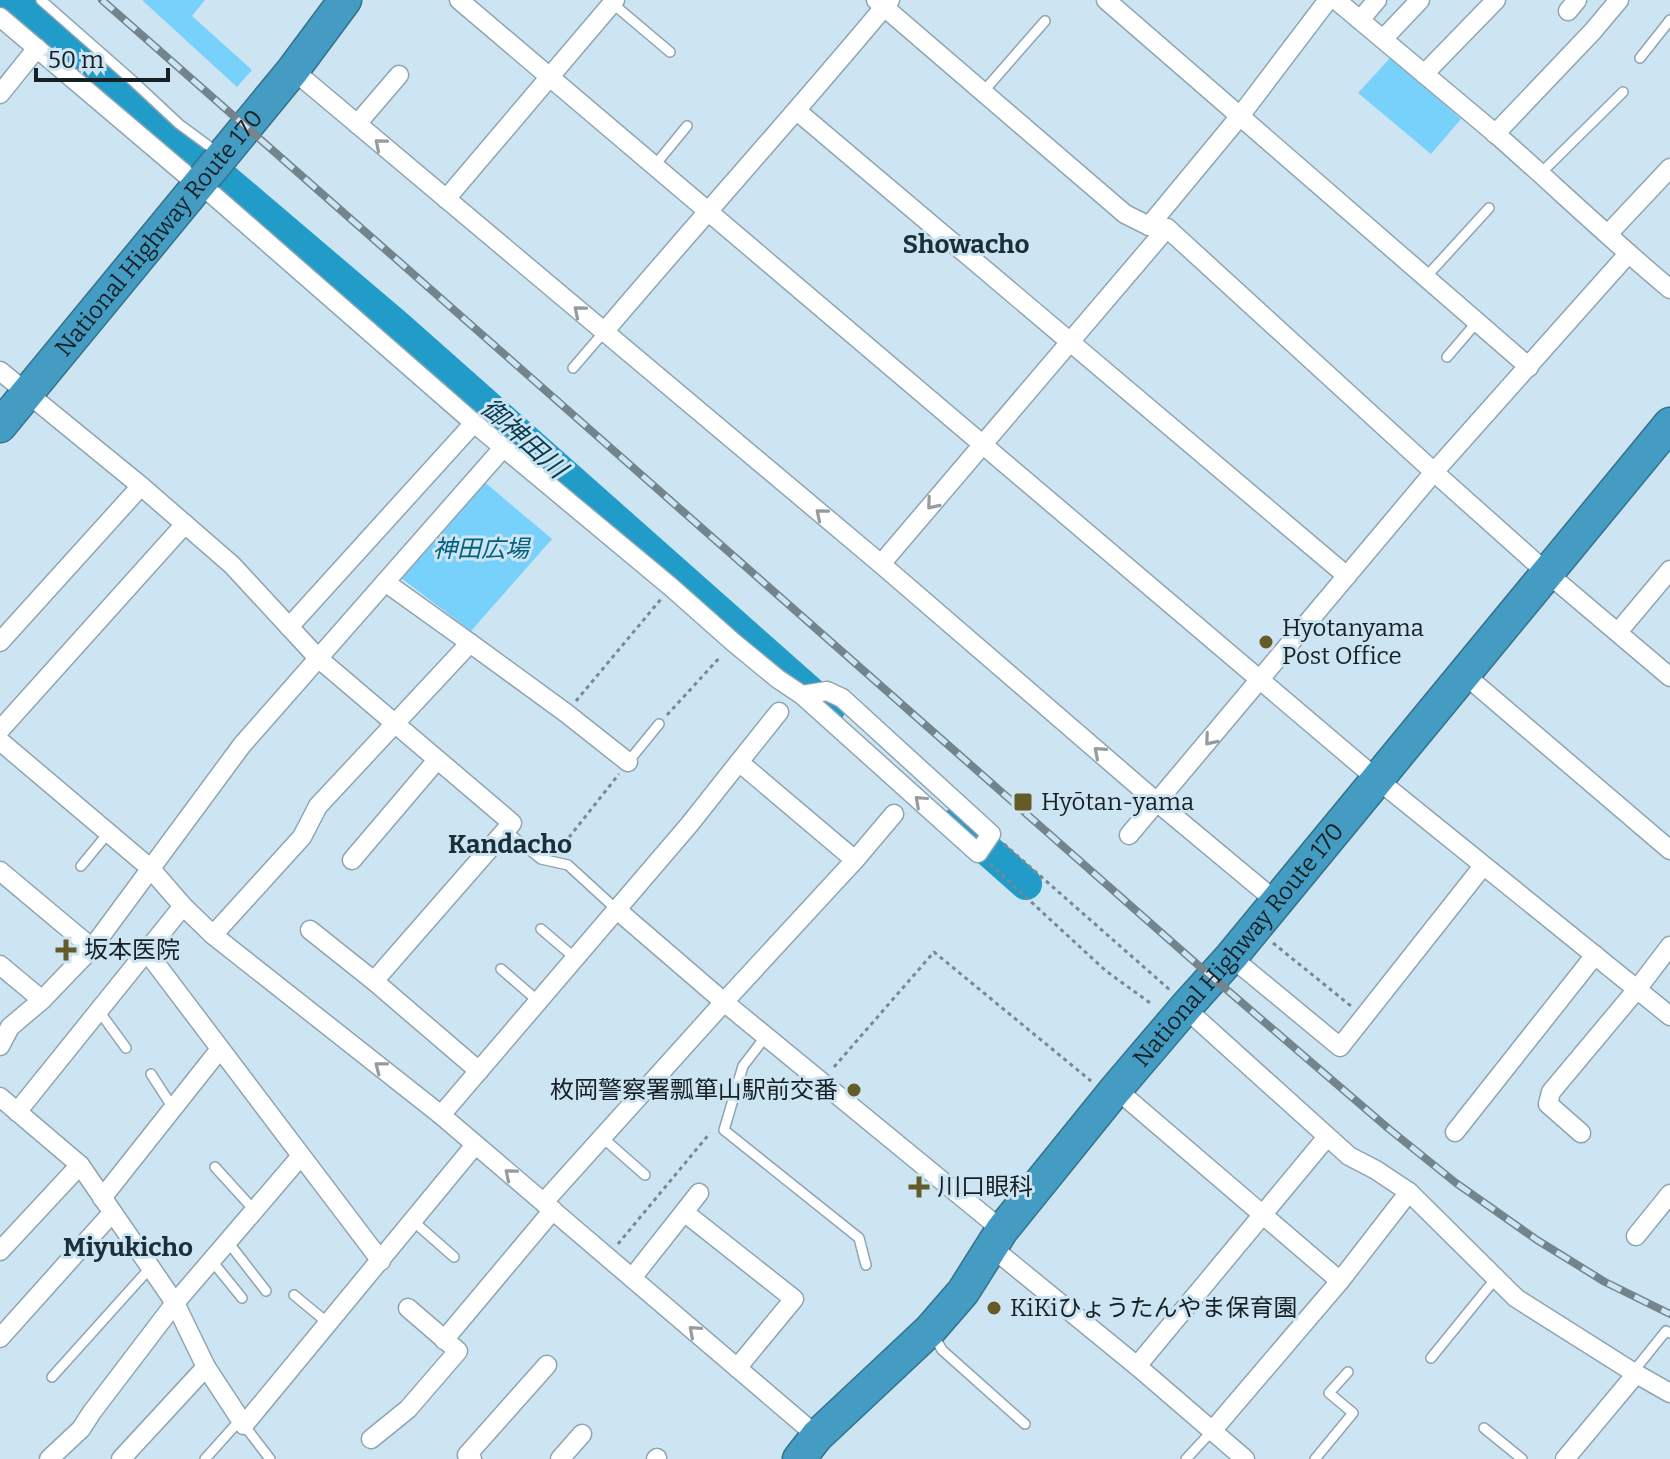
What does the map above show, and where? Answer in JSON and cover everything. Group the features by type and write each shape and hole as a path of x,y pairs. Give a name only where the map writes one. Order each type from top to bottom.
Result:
{"highway":[{"name":"National Highway Route 170","path":"0,426 293,70 345,0"},
{"name":"National Highway Route 170","path":"810,1451 930,1330 1000,1248 1181,1002 1231,957 1670,424"}],"street":[{"path":"459,0 1378,780 1670,1016"},
{"path":"1106,0 1529,367"},
{"path":"881,564 1070,342 1328,0"},
{"path":"1336,0 1495,134 1670,289"},
{"path":"1360,20 1377,0"},
{"path":"1383,39 1420,0"},
{"path":"1424,74 1496,0"},
{"path":"1495,134 1619,0"},
{"path":"446,199 613,1"},
{"path":"604,332 707,210 797,111 883,2 1125,214 1158,227 1546,572 1670,677"},
{"path":"0,17 37,48 210,170 213,195 503,448 734,643 778,679 805,694 979,853 991,834 842,698 827,691 805,694"},
{"path":"0,94 37,48"},
{"path":"293,70 881,564 1277,902"},
{"path":"357,124 399,75"},
{"path":"797,111 1347,576"},
{"path":"1608,234 1670,168"},
{"path":"1129,835 1434,472 1628,254"},
{"path":"0,371 232,565 318,658 512,823 374,981"},
{"path":"289,627 474,423"},
{"path":"0,1046 5,1023 42,1000 92,948 242,745 503,448"},
{"path":"0,642 141,486"},
{"path":"0,730 185,524"},
{"path":"1618,632 1670,570"},
{"path":"385,582 566,713 628,762"},
{"path":"213,935 302,837 318,806 470,643"},
{"path":"1465,675 1670,850"},
{"path":"441,1115 779,712"},
{"path":"0,741 150,868 213,935 441,1115 737,1368 810,1451"},
{"path":"352,860 437,760"},
{"path":"739,762 855,860"},
{"path":"444,1340 603,1138 894,814"},
{"path":"1231,957 1340,1047 1483,866"},
{"path":"0,871 92,948"},
{"path":"17,1112 183,906"},
{"path":"616,909 821,1082 1000,1248 1245,1459"},
{"path":"310,930 479,1071"},
{"path":"1581,1133 1548,1104 1551,1092 1670,946"},
{"path":"147,952 381,1261"},
{"path":"1455,1132 1595,955"},
{"path":"0,965 42,1000"},
{"path":"1181,1002 1349,1156 1409,1192 1516,1298 1670,1393"},
{"path":"0,1338 107,1206 173,1108 220,1049"},
{"path":"1113,1093 1340,1281"},
{"path":"0,1097 80,1165 175,1303 206,1367 242,1423 329,1324 475,1145"},
{"path":"1137,1366 1327,1137"},
{"path":"49,1459 81,1429 175,1303 301,1156"},
{"path":"0,1251 80,1165"},
{"path":"1212,1431 1340,1281 1409,1192"},
{"path":"632,1278 699,1193"},
{"path":"1636,1236 1663,1216 1670,1194"},
{"path":"684,1212 794,1299 737,1368"},
{"path":"371,1439 408,1409 458,1351 408,1308"},
{"path":"472,1459 467,1455 547,1365"},
{"path":"121,1459 206,1367"},
{"path":"1565,1459 1634,1373"},
{"path":"560,1459 582,1434"}],"lane":[{"path":"41,0 179,124 210,170"},
{"path":"613,1 670,52"},
{"path":"1640,58 1670,20"},
{"path":"983,92 1045,21"},
{"path":"1540,174 1623,92"},
{"path":"655,165 687,126"},
{"path":"1426,277 1489,208"},
{"path":"1447,357 1477,322"},
{"path":"573,368 604,332"},
{"path":"628,762 659,724"},
{"path":"506,831 541,859 568,865 616,909"},
{"path":"81,866 109,832"},
{"path":"541,929 575,958"},
{"path":"501,969 538,1001"},
{"path":"99,1011 126,1048"},
{"path":"766,1036 743,1066 724,1130 859,1238 866,1265"},
{"path":"151,1074 173,1108"},
{"path":"603,1138 645,1175"},
{"path":"215,1167 255,1211"},
{"path":"413,1221 454,1257"},
{"path":"228,1242 266,1291"},
{"path":"212,1261 242,1298"},
{"path":"52,1377 150,1268"},
{"path":"1431,1358 1496,1278"},
{"path":"294,1295 329,1324"},
{"path":"930,1330 942,1350 1025,1424"},
{"path":"1634,1373 1666,1331 1670,1333"},
{"path":"1315,1459 1353,1413 1329,1393 1348,1372"},
{"path":"205,1459 242,1423 270,1459"},
{"path":"1484,1428 1522,1459"},
{"path":"1186,1459 1212,1431"}],"path":[{"path":"566,713 667,592"},
{"path":"659,724 729,647"},
{"path":"550,861 628,762"},
{"path":"991,834 1181,1002"},
{"path":"979,853 1106,971 1163,1012 1173,1001 1181,1002"},
{"path":"1256,927 1363,1016"},
{"path":"821,1082 934,952 1113,1093"},
{"path":"607,1257 710,1134"}],"green space":[{"path":"142,0 205,0 192,16 252,70 237,87"},
{"path":"1391,57 1461,119 1431,154 1358,93"},
{"name":"神田広場","path":"482,480 552,539 471,631 397,575"}],"waterway":[{"name":"御神田川","path":"14,0 397,326 829,709"},
{"name":"御神田川","path":"957,823 1026,884"}],"railway":[{"path":"102,0 1198,965 1389,1129 1456,1183 1537,1240 1605,1282 1670,1314"}],"place":[{"name":"Hyotanyama Post Office","path":"1266,642"},
{"name":"Hyōtan-yama","path":"1023,802"},
{"name":"坂本医院","path":"66,950"},
{"name":"枚岡警察署瓢箪山駅前交番","path":"854,1090"},
{"name":"川口眼科","path":"919,1187"},
{"name":"KiKiひょうたんやま保育園","path":"994,1308"}],"district":[{"name":"Showacho","path":"966,244"},
{"name":"Kandacho","path":"510,844"},
{"name":"Miyukicho","path":"128,1247"}]}
